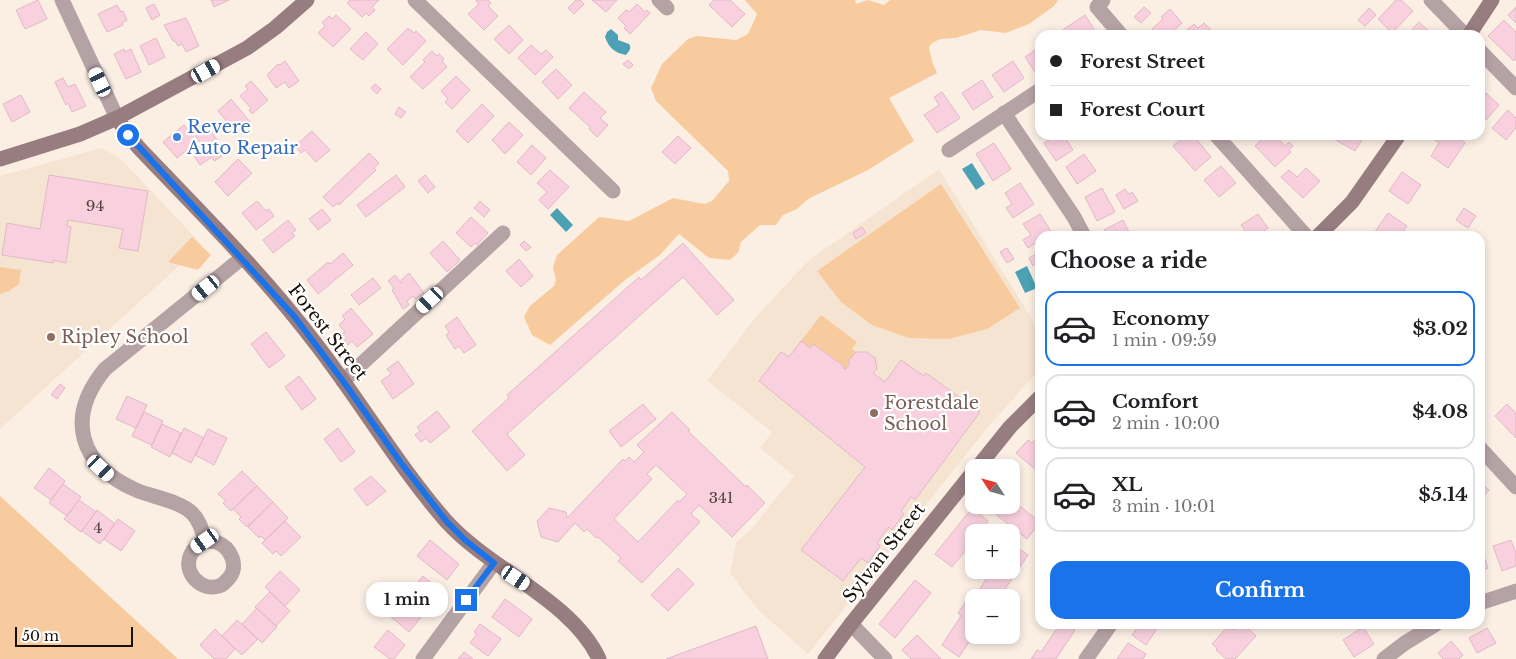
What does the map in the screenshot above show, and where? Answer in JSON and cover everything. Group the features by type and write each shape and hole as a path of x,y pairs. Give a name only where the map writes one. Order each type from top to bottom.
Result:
{"street":[{"name":"Forest Street","path":"62,0 117,118 139,148 294,316 433,505 465,540 545,599 567,618 588,642 599,659"},
{"path":"0,159 80,134 117,118 247,48 276,28 307,0"},
{"path":"415,0 613,191"},
{"path":"1103,0 1097,7 1117,30"},
{"path":"1431,0 1460,30"},
{"path":"1472,30 1492,0"},
{"path":"1485,56 1516,88"},
{"path":"949,150 1035,93"},
{"path":"1004,113 1074,217 1081,231"},
{"path":"1220,140 1302,231"},
{"path":"1323,231 1352,202 1395,140"},
{"path":"343,381 503,233"},
{"path":"205,541 202,529 191,512 122,484 101,468 86,445 83,433 83,413 94,383 105,370 242,258"},
{"path":"984,459 1035,402"},
{"path":"1485,453 1516,487"},
{"name":"Sylvan Street","path":"825,659 965,482"},
{"path":"423,659 494,563"},
{"path":"1485,601 1516,592"},
{"path":"851,624 885,659"},
{"path":"1086,659 1107,629"},
{"path":"1384,659 1428,629"}],"shaded area":[{"path":"745,0 855,0 856,4 868,0 884,5 890,0 1058,0 1054,6 1029,24 1006,33 981,30 956,38 940,39 932,43 929,47 937,73 889,98 914,141 868,170 808,199 797,209 783,215 776,225 760,225 741,242 738,253 730,260 709,258 679,234 660,255 625,280 550,345 532,335 524,317 530,306 554,286 556,280 553,267 557,255 599,217 629,221 673,198 704,204 712,201 729,181 728,171 656,101 651,88 662,64 688,39 697,36 736,40 748,34 757,14"},
{"name":"Ripley School","path":"102,148 122,160 202,245 0,429 0,176"},
{"name":"Forestdale School","path":"939,169 1035,324 1035,375 988,427 808,654 757,609 730,573 736,543 754,526 794,476 760,448 772,432 707,381 755,318 805,264"},
{"path":"941,184 1020,308 987,329 949,339 909,338 872,325 841,302 817,271"},
{"path":"192,237 211,255 198,270 168,262"},
{"path":"0,267 21,270 19,284 9,291 0,294"},
{"path":"821,315 857,342 852,349 856,352 846,369 813,344 810,348 801,341"},
{"path":"0,496 178,659 0,659"}],"water":[{"path":"611,29 618,35 618,40 629,44 630,49 626,55 619,53 608,44 605,37"},
{"path":"972,163 985,184 976,190 962,169"},
{"path":"557,208 573,225 566,232 550,215"},
{"path":"1027,266 1035,284 1035,289 1025,293 1015,272"}],"building":[{"path":"38,0 47,19 25,29 16,10"},
{"path":"211,0 229,0 214,7"},
{"path":"350,0 379,0 372,7 375,10 369,16 366,13 362,17 347,3"},
{"path":"477,0 488,0 491,3 488,6 498,16 484,30 468,14 479,4"},
{"path":"576,0 580,0 584,4 574,14 568,8"},
{"path":"592,0 617,0 606,12"},
{"path":"714,0 730,0 745,14 732,27 709,5"},
{"path":"1396,0 1401,0 1413,11 1395,30 1389,30 1378,19"},
{"path":"154,4 160,15 152,20 146,8"},
{"path":"637,4 645,12 647,10 650,13 630,34 624,28 626,26 618,18 626,10 629,12"},
{"path":"117,5 121,12 123,11 127,20 122,23 123,25 107,32 98,14"},
{"path":"1144,7 1151,13 1141,23 1134,17"},
{"path":"1516,7 1516,23 1508,15"},
{"path":"1369,8 1376,15 1365,26 1358,20"},
{"path":"1170,9 1182,23 1174,30 1153,30 1163,19 1161,17"},
{"path":"336,15 351,29 333,47 318,33 325,26 322,23 329,16 332,19"},
{"path":"1085,15 1094,30 1062,30"},
{"path":"186,18 199,46 186,52 182,44 178,46 173,41 164,25"},
{"path":"1504,20 1516,32 1516,59 1514,61 1488,36"},
{"path":"1419,22 1428,30 1412,30"},
{"path":"1204,23 1211,30 1187,30 1194,24 1198,28"},
{"path":"509,25 523,40 509,54 494,39"},
{"path":"408,28 414,33 416,31 426,41 403,65 387,49"},
{"path":"366,32 378,44 363,60 350,49"},
{"path":"156,38 165,57 149,65 140,46"},
{"path":"531,45 541,54 546,50 553,57 535,75 518,58"},
{"path":"124,49 125,52 131,49 141,72 126,79 114,54"},
{"path":"1035,50 1035,72 1025,57"},
{"path":"432,51 444,59 442,61 447,67 423,89 410,77 425,62 423,60"},
{"path":"628,60 633,65 629,69 623,64"},
{"path":"285,61 299,81 289,88 285,82 276,88 267,75 278,64 280,65"},
{"path":"1013,61 1024,78 1004,92 992,75"},
{"path":"556,69 572,85 558,99 542,82"},
{"path":"456,76 470,90 452,109 445,102 448,99 441,91"},
{"path":"63,78 68,87 75,84 86,106 72,112 68,103 66,105 55,82"},
{"path":"982,80 993,97 973,110 962,93"},
{"path":"251,81 268,100 252,114 249,110 251,108 240,96 248,89 245,86"},
{"path":"375,84 381,89 377,94 371,88"},
{"path":"584,92 606,112 600,118 608,125 597,137 589,129 590,127 569,108"},
{"path":"942,92 960,118 937,133 924,115 939,105 934,97"},
{"path":"1486,93 1499,105 1486,120 1485,119"},
{"path":"21,95 30,112 12,122 3,104"},
{"path":"231,99 251,123 237,134 218,111"},
{"path":"482,104 494,116 468,143 456,131"},
{"path":"399,107 406,112 401,118 395,114"},
{"path":"1508,110 1516,118 1516,128 1506,140 1492,128"},
{"path":"205,122 223,149 219,152 221,157 214,161 212,157 200,165 191,151 201,144 192,131"},
{"path":"509,122 523,135 505,154 492,140"},
{"path":"184,125 197,142 177,158 163,142"},
{"path":"312,131 330,150 316,162 305,150 301,153 295,146"},
{"path":"678,136 691,148 675,164 662,152"},
{"path":"1049,140 1066,140 1073,150 1056,161 1044,143"},
{"path":"1180,140 1197,140 1211,157 1195,171 1173,146"},
{"path":"1261,140 1280,140 1285,146 1289,142 1293,146 1289,150 1291,152 1275,167 1255,146"},
{"path":"1336,140 1362,140 1355,151"},
{"path":"1435,140 1460,140 1465,143 1448,168 1431,156 1439,143"},
{"path":"994,143 1011,169 993,181 976,154"},
{"path":"532,145 546,158 531,175 517,162"},
{"path":"369,153 379,163 374,168 376,170 339,205 338,203 333,207 323,197"},
{"path":"1084,154 1096,171 1077,184 1066,167"},
{"path":"238,159 252,173 228,196 215,182"},
{"path":"1221,166 1236,183 1219,197 1204,180"},
{"path":"1306,168 1320,181 1303,198 1281,177 1289,170 1297,177"},
{"path":"550,170 569,187 548,209 539,200 547,192 537,183"},
{"path":"1402,172 1421,185 1408,204 1389,191"},
{"path":"49,175 148,191 138,251 119,248 123,229 68,220 67,226 71,227 66,263 53,260 53,263 2,255 7,223 40,229"},
{"path":"396,175 405,187 366,217 357,205"},
{"path":"425,175 435,187 428,193 418,181"},
{"path":"1020,183 1034,204 1013,218 1006,208 1012,204 1005,193"},
{"path":"1102,188 1115,212 1097,221 1085,197"},
{"path":"1125,189 1129,194 1132,192 1138,201 1124,209 1116,195"},
{"path":"257,201 266,211 269,209 274,216 256,230 242,213"},
{"path":"480,201 490,210 484,217 474,208"},
{"path":"1464,208 1476,216 1468,228 1456,220"},
{"path":"322,209 331,220 318,230 309,219"},
{"path":"1388,213 1407,226 1404,231 1375,231"},
{"path":"1040,214 1051,231 1035,231 1035,243 1028,248 1023,240 1031,235 1023,224"},
{"path":"1258,214 1268,228 1264,231 1245,231 1241,225"},
{"path":"471,217 488,233 477,245 475,243 471,247 456,233"},
{"path":"288,220 296,230 292,233 295,236 273,253 263,240"},
{"path":"1123,220 1128,231 1105,231"},
{"path":"862,227 866,233 856,239 853,233"},
{"path":"443,241 460,260 447,272 430,253"},
{"path":"524,241 531,247 526,251 520,245"},
{"path":"683,243 734,300 717,315 683,277 507,434 525,455 507,471 472,431 509,398 507,395 639,277 641,280"},
{"path":"1007,248 1014,259 1007,263 1000,252"},
{"path":"343,253 353,265 318,294 307,280 328,262 330,264"},
{"path":"1035,255 1035,265 1033,266 1029,258"},
{"path":"519,259 533,276 521,287 506,271"},
{"path":"409,273 424,293 415,299 413,296 407,301 409,305 403,309 392,290 394,288 388,281 395,275 401,283 401,280"},
{"path":"373,278 381,288 359,305 351,295"},
{"path":"351,308 373,334 357,347 352,341 348,345 340,335 345,332 339,325 345,319 342,316"},
{"path":"457,317 476,345 464,353 459,346 455,349 446,335 449,332 445,326"},
{"path":"266,332 285,356 269,368 251,344"},
{"path":"801,341 810,348 813,344 846,369 849,365 849,360 856,352 867,352 875,358 877,369 873,373 885,382 901,360 924,376 926,373 980,412 915,500 911,497 901,511 904,514 892,530 889,527 877,543 880,546 868,563 861,558 843,581 801,550 865,467 759,381 781,352 789,357"},
{"path":"398,361 414,384 393,399 381,381 391,374 387,369"},
{"path":"299,376 316,399 302,410 285,387"},
{"path":"60,384 65,388 57,399 51,395"},
{"path":"127,396 147,405 136,428 116,419"},
{"path":"643,404 656,419 621,447 609,431"},
{"path":"1507,404 1516,413 1516,438 1495,416"},
{"path":"437,411 450,427 430,443 426,438 421,442 415,435 420,431 417,427"},
{"path":"144,412 163,421 152,445 132,436"},
{"path":"672,412 690,430 688,431 765,503 732,537 699,505 691,514 700,522 642,583 618,561 621,558 598,537 596,538 587,529 584,532 575,523 558,542 541,537 537,521 549,508 566,512 567,518 623,459 625,461 629,457 634,462 644,452 637,445","holes":["656,465 687,494 679,502 678,500 638,542 614,519 652,479 647,474"]},
{"path":"162,424 181,433 170,457 151,447"},
{"path":"184,428 204,438 191,463 172,453"},
{"path":"338,428 355,452 341,462 324,439"},
{"path":"208,429 227,438 214,465 195,455"},
{"path":"1028,440 1032,443 1035,440 1035,469 1016,453"},
{"path":"49,468 65,481 51,500 34,488"},
{"path":"242,471 257,486 231,511 223,503 226,501 218,494"},
{"path":"371,476 386,491 367,506 354,489"},
{"path":"63,484 81,497 67,516 49,503"},
{"path":"257,486 273,502 247,527 233,509"},
{"path":"1485,486 1489,490 1485,494"},
{"path":"79,500 96,512 81,532 64,519"},
{"path":"273,502 288,518 265,540 261,536 259,538 248,527"},
{"path":"1020,506 1035,518 1035,529 1027,539 1020,533 1020,524 1008,524 995,514 1020,514"},
{"path":"97,510 115,524 100,544 82,531"},
{"path":"967,514 979,514 988,521 986,524 965,524 965,551 952,567 935,554"},
{"path":"118,519 135,531 121,551 104,539"},
{"path":"285,521 301,537 281,556 276,551 273,554 262,543"},
{"path":"430,540 459,564 447,580 417,556"},
{"path":"1511,540 1516,553 1516,566 1502,571 1493,546"},
{"path":"1020,549 1028,555 1020,567"},
{"path":"678,568 694,584 668,611 651,595"},
{"path":"280,571 300,590 285,606 265,587"},
{"path":"423,576 440,590 427,607 409,593"},
{"path":"986,579 1012,579 1005,589 980,589"},
{"path":"915,580 931,593 895,638 879,624"},
{"path":"270,592 290,611 276,626 255,607"},
{"path":"505,599 532,619 519,637 492,617"},
{"path":"403,601 422,616 409,632 390,616"},
{"path":"965,603 965,644 968,644 959,657 942,645 961,616 958,613"},
{"path":"257,608 277,627 262,643 242,624"},
{"path":"237,620 258,639 242,655 222,636"},
{"path":"480,624 501,639 488,656 470,643 477,634 474,632"},
{"path":"756,626 768,659 666,659"},
{"path":"1487,628 1496,643 1477,653 1469,638"},
{"path":"215,629 235,649 226,659 214,659 200,645"},
{"path":"1057,629 1075,630 1056,659 1031,659 1037,650 1041,652"},
{"path":"1136,629 1157,629 1146,645 1132,635"},
{"path":"1225,629 1248,629 1256,636 1235,659 1226,659 1212,644"},
{"path":"1360,629 1364,629 1374,644 1354,657 1343,640"},
{"path":"388,630 405,645 394,659 390,659 374,647"},
{"path":"917,635 941,659 911,659 902,650"},
{"path":"1451,641 1463,655 1459,659 1443,659 1438,653"},
{"path":"1128,643 1146,654 1143,659 1117,659"},
{"path":"464,652 473,659 458,659"}],"place":[{"name":"Revere Auto Repair","path":"177,137"},
{"name":"Ripley School","path":"51,337"},
{"name":"Forestdale School","path":"874,413"}],"route":[{"path":"128,135 294,316 317,345 401,463 447,522 465,540 494,563 466,600"}]}
